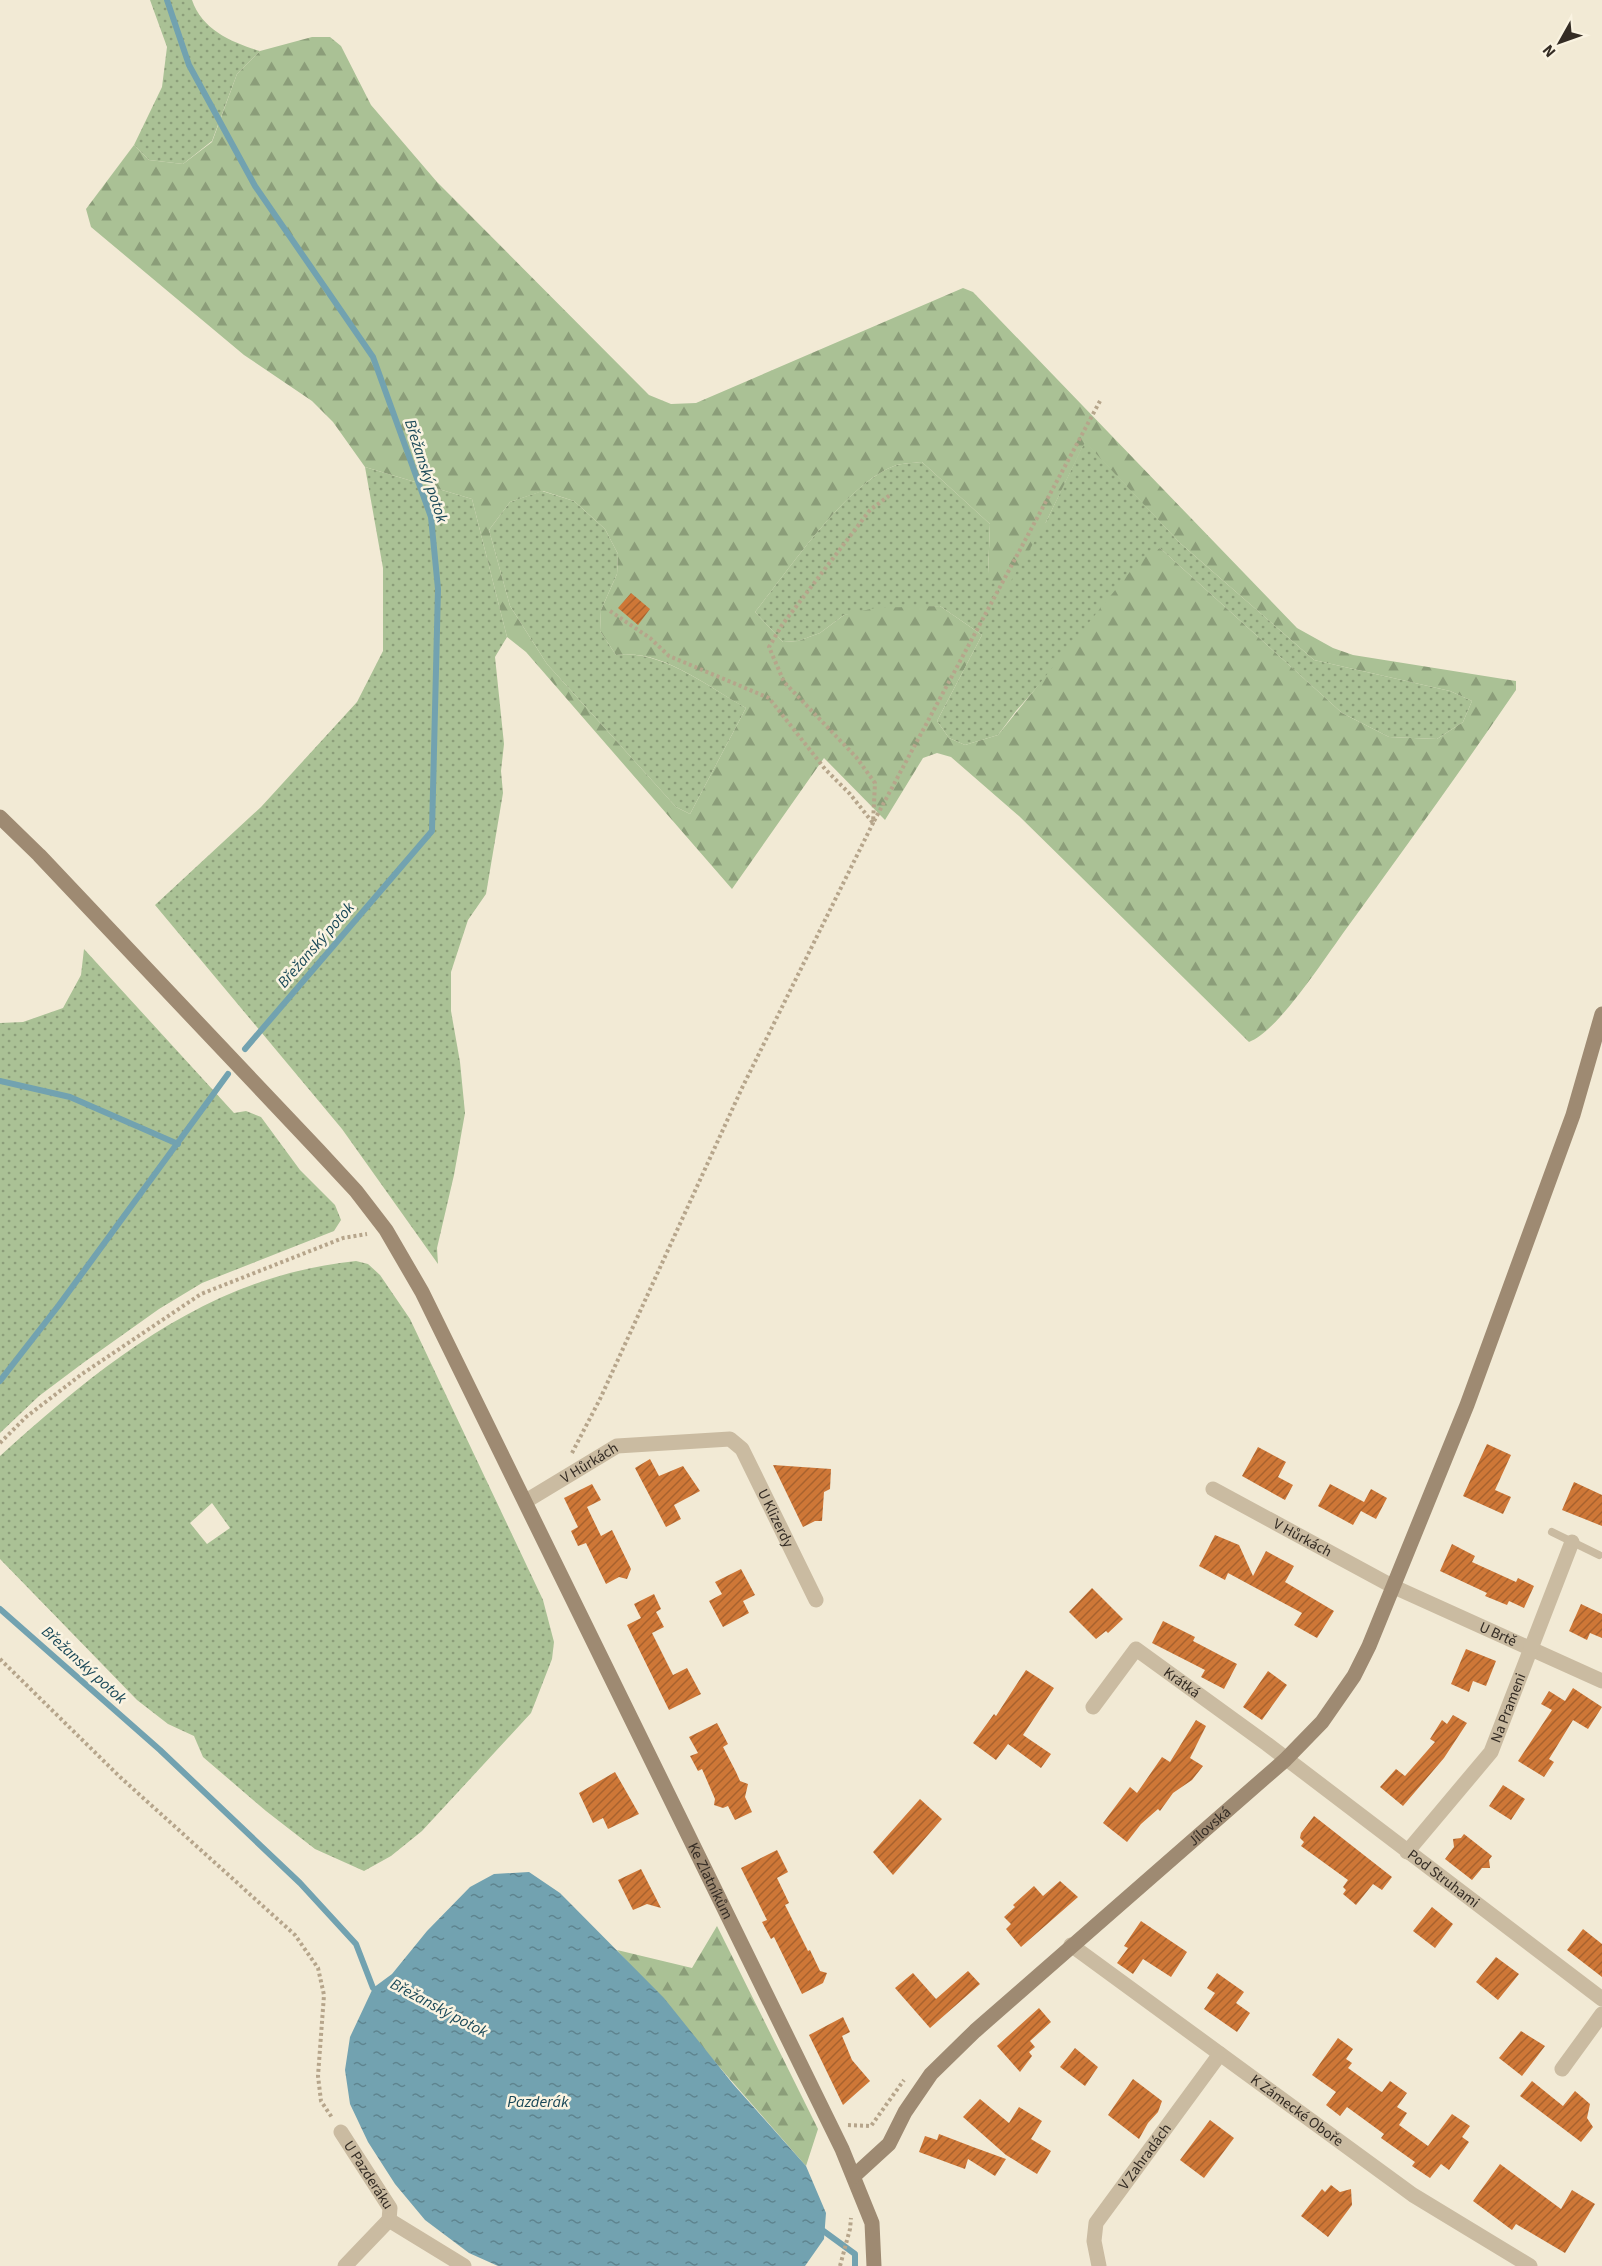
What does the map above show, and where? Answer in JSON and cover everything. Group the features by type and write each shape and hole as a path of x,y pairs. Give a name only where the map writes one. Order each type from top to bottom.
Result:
{"main road":[{"name":"Ke Zlatníkům","path":"0,817 295,1125 356,1191 386,1230 423,1292 854,2176 872,2223 874,2266"},
{"name":"Jílovská","path":"854,2176 889,2144 905,2112 931,2074 1071,1945 1285,1760 1322,1722 1354,1676 1369,1646 1467,1405 1573,1115 1602,1014"}],"street":[{"name":"V Hůrkách","path":"526,1501 617,1446 730,1439"},
{"name":"U Klizerdy","path":"730,1439 742,1449 816,1600"},
{"name":"V Hůrkách","path":"1213,1489 1392,1586"},
{"name":"Na Prameni","path":"1407,1852 1491,1752 1533,1650 1572,1542"},
{"name":"U Brtě","path":"1392,1586 1602,1681"},
{"name":"Krátká","path":"1092,1707 1136,1649 1285,1760"},
{"name":"Pod Struhami","path":"1285,1760 1602,1999"},
{"name":"K Zámecké Oboře","path":"1071,1945 1413,2195 1530,2266"},
{"path":"1562,2069 1602,2013"},
{"name":"V Zahradách","path":"1099,2266 1094,2241 1096,2223 1220,2054"},
{"name":"U Pazderáku","path":"341,2132 390,2208 389,2220 345,2266"},
{"name":"U Pazderáku","path":"389,2220 464,2266"}],"lane":[{"path":"1552,1532 1599,1555"}],"path":[{"path":"572,1454 592,1416 742,1088 873,823 1100,401"},
{"path":"873,823 875,783 856,757 784,682 769,647 783,624 870,510 890,495"},
{"path":"610,611 650,638 669,656 769,698 825,769 850,794 873,823"},
{"path":"0,1443 26,1417 82,1374 201,1294 343,1238 386,1230"},
{"path":"0,1659 120,1777 295,1935 318,1968 324,1995 318,2076 321,2101 341,2132"},
{"path":"840,2266 847,2242"}],"green space":[{"path":"150,0 192,0 203,20 220,34 260,51 237,74 212,141 183,164 149,160 134,145 162,87 167,47"},
{"path":"312,37 330,37 341,46 371,105 437,182 649,395 671,404 696,403 963,288 973,292 1297,628 1333,648 1353,655 1516,681 1516,690 1302,990 1274,1023 1249,1042 1019,816 951,757 937,753 923,758 885,820 824,758 732,889 526,652 507,637 472,499 365,467 333,422 312,401 244,355 91,227 86,209 134,145 149,160 183,164 212,142 237,74 260,51","holes":["1085,442 1180,543 1314,660 1450,691 1472,701 1463,722 1437,739 1389,737 1342,713 1160,548 1141,558 998,735 965,745 949,738 937,721 982,635 940,606 875,608 844,615 820,633 798,641 783,642 755,612 819,530 857,491 894,466 922,462 990,524 988,574 1002,596 1046,522","543,491 574,501 605,529 618,554 617,574 601,610 600,631 616,655 633,654 667,663 746,708 690,814 676,807 547,664 510,606 489,530 510,502"]},
{"path":"1085,441 1180,543 1314,660 1450,691 1472,701 1463,722 1437,739 1389,737 1342,713 1160,548 1016,711 998,735 965,745 949,738 937,721 982,635 940,606 844,615 820,633 798,641 783,642 755,612 837,510 875,476 900,464 922,462 990,524 988,574 1046,522"},
{"path":"365,467 472,499 507,637 495,657 504,744 501,771 503,793 486,894 468,920 451,972 451,1011 460,1062 465,1113 454,1175 437,1248 438,1264 342,1129 155,905 261,807 357,702 383,651 383,568"},
{"path":"542,491 574,501 605,529 618,554 617,574 601,610 600,631 616,655 650,658 667,664 684,671 746,708 690,814 676,807 547,664 510,606 489,530 510,502"},
{"path":"84,949 234,1113 246,1111 261,1117 300,1170 335,1205 341,1220 334,1231 202,1283 159,1309 39,1396 0,1433 0,1023 23,1022 63,1008 81,975"},
{"path":"356,1261 368,1264 380,1275 410,1319 543,1600 554,1642 552,1659 531,1713 422,1831 391,1856 364,1871 315,1849 203,1757 194,1736 168,1724 137,1700 0,1559 0,1456 80,1388 163,1328 207,1304 254,1284 303,1270","holes":["212,1503 230,1528 207,1544 190,1523"]},
{"path":"717,1926 818,2129 806,2166 617,1950 692,1968"}],"water":[{"name":"Pazderák","path":"529,1872 560,1893 664,1998 733,2084 806,2166 826,2213 824,2239 805,2266 498,2266 469,2253 425,2220 395,2184 368,2142 350,2104 345,2070 350,2037 373,1988 392,1974 427,1931 470,1887 494,1874"}],"building":[{"path":"631,593 650,609 638,625 618,608"},
{"path":"1487,1444 1511,1455 1495,1490 1511,1497 1503,1514 1463,1496"},
{"path":"1258,1447 1286,1462 1278,1477 1293,1485 1285,1500 1242,1476"},
{"path":"650,1459 659,1476 683,1466 700,1491 674,1505 681,1519 666,1527 635,1468"},
{"path":"773,1465 831,1469 830,1489 824,1492 822,1521 815,1521 803,1527"},
{"path":"1574,1482 1602,1495 1602,1526 1562,1510"},
{"path":"592,1484 601,1500 587,1507 601,1536 612,1530 631,1569 627,1579 619,1577 606,1584 586,1543 578,1546 571,1531 578,1527 564,1498"},
{"path":"1330,1484 1364,1502 1371,1489 1387,1498 1376,1519 1361,1511 1353,1525 1318,1506"},
{"path":"1215,1535 1239,1545 1253,1576 1266,1551 1294,1566 1285,1582 1334,1611 1317,1638 1294,1625 1302,1613 1228,1573 1225,1580 1199,1566"},
{"path":"1452,1544 1475,1556 1472,1562 1516,1582 1518,1578 1534,1586 1524,1608 1509,1601 1507,1605 1485,1596 1487,1593 1440,1571"},
{"path":"741,1569 755,1595 743,1601 749,1613 723,1627 709,1601 722,1594 715,1582"},
{"path":"1092,1588 1123,1619 1108,1633 1106,1631 1096,1639 1069,1612"},
{"path":"654,1594 661,1609 656,1612 664,1627 652,1633 673,1675 687,1668 701,1694 669,1710 627,1625 641,1618 634,1604"},
{"path":"1581,1604 1602,1614 1602,1638 1590,1633 1587,1640 1569,1631"},
{"path":"1163,1621 1195,1637 1193,1641 1237,1664 1224,1689 1201,1677 1205,1670 1152,1643"},
{"path":"1466,1649 1496,1661 1486,1686 1473,1681 1469,1692 1451,1684"},
{"path":"1026,1670 1054,1688 1023,1735 1051,1754 1041,1768 1008,1744 996,1760 973,1743 994,1714 996,1716"},
{"path":"1268,1671 1287,1685 1262,1720 1243,1707"},
{"path":"1573,1688 1602,1707 1588,1729 1573,1720 1549,1759 1554,1762 1544,1777 1518,1761 1552,1710 1541,1704 1549,1691 1565,1701"},
{"path":"1453,1715 1467,1723 1444,1758 1403,1806 1380,1787 1396,1769 1405,1776 1435,1742 1430,1739 1442,1720 1447,1724"},
{"path":"1196,1720 1206,1726 1190,1758 1203,1766 1192,1780 1173,1793 1160,1811 1158,1809 1141,1824 1127,1842 1103,1823 1130,1787 1137,1793 1162,1757 1170,1762"},
{"path":"717,1723 728,1744 723,1747 740,1781 748,1784 745,1797 752,1812 735,1820 728,1806 723,1808 714,1805 715,1799 702,1769 698,1771 690,1756 698,1753 689,1737"},
{"path":"615,1772 639,1814 608,1829 603,1818 593,1823 579,1793"},
{"path":"1503,1785 1525,1799 1511,1820 1489,1806"},
{"path":"920,1799 942,1819 893,1875 873,1852"},
{"path":"1314,1816 1392,1877 1382,1890 1373,1884 1356,1905 1343,1894 1346,1890 1343,1887 1348,1880 1301,1846 1304,1842 1300,1838 1301,1833"},
{"path":"1464,1834 1492,1856 1489,1860 1490,1868 1482,1868 1472,1880 1445,1859 1454,1847 1453,1839 1461,1838"},
{"path":"777,1850 788,1872 777,1878 789,1903 785,1905 820,1971 827,1973 823,1983 802,1994 774,1937 771,1939 762,1922 767,1920 741,1868"},
{"path":"641,1869 661,1908 647,1904 633,1910 618,1880"},
{"path":"1060,1881 1078,1897 1021,1947 1006,1929 1011,1924 1004,1917 1015,1907 1013,1905 1034,1886 1043,1896"},
{"path":"1432,1907 1453,1924 1435,1948 1413,1931"},
{"path":"1141,1921 1187,1952 1171,1977 1143,1959 1133,1974 1117,1963 1128,1948 1124,1946"},
{"path":"1583,1929 1602,1944 1602,1977 1567,1950"},
{"path":"1496,1957 1519,1974 1498,2000 1476,1982"},
{"path":"968,1971 980,1984 930,2028 895,1988 913,1973 936,1999"},
{"path":"1217,1973 1244,1992 1236,2003 1250,2013 1237,2032 1204,2009 1215,1993 1207,1988"},
{"path":"1039,2008 1051,2022 1030,2041 1035,2047 1029,2052 1032,2056 1020,2072 997,2046"},
{"path":"843,2017 850,2032 842,2036 852,2060 870,2081 843,2105 809,2035"},
{"path":"1521,2031 1545,2046 1522,2076 1499,2058"},
{"path":"1338,2038 1353,2049 1346,2059 1352,2063 1348,2068 1382,2092 1390,2081 1407,2093 1397,2107 1407,2113 1399,2125 1428,2146 1452,2114 1470,2126 1462,2137 1469,2142 1449,2170 1441,2164 1430,2178 1412,2166 1415,2162 1381,2138 1384,2134 1347,2107 1340,2116 1326,2105 1336,2092 1312,2075"},
{"path":"1075,2048 1098,2067 1085,2086 1060,2067"},
{"path":"1133,2079 1162,2101 1158,2112 1148,2123 1139,2139 1108,2115"},
{"path":"1532,2081 1563,2106 1575,2091 1590,2104 1587,2118 1593,2127 1581,2142 1520,2096"},
{"path":"980,2099 1009,2123 1019,2107 1042,2121 1031,2139 1051,2151 1037,2174 1006,2155 963,2117"},
{"path":"1210,2120 1234,2138 1204,2178 1180,2160"},
{"path":"939,2134 1006,2159 995,2176 968,2159 965,2169 919,2152 925,2136 937,2140"},
{"path":"1500,2164 1561,2209 1572,2190 1595,2204 1565,2253 1516,2224 1512,2230 1473,2201"},
{"path":"1331,2185 1340,2192 1351,2189 1352,2205 1328,2237 1301,2216 1322,2189 1325,2192"}],"waterway":[{"name":"Břežanský potok","path":"167,0 189,65 255,186 373,357 431,517 438,589 432,831 245,1049"},
{"name":"Břežanský potok","path":"0,1381 59,1305 228,1074"},
{"path":"0,1081 70,1097 178,1144"},
{"name":"Břežanský potok","path":"0,1609 160,1750 300,1883 356,1944 373,1988 378,1991"},
{"name":"Břežanský potok","path":"818,2227 855,2254 855,2266"}]}
